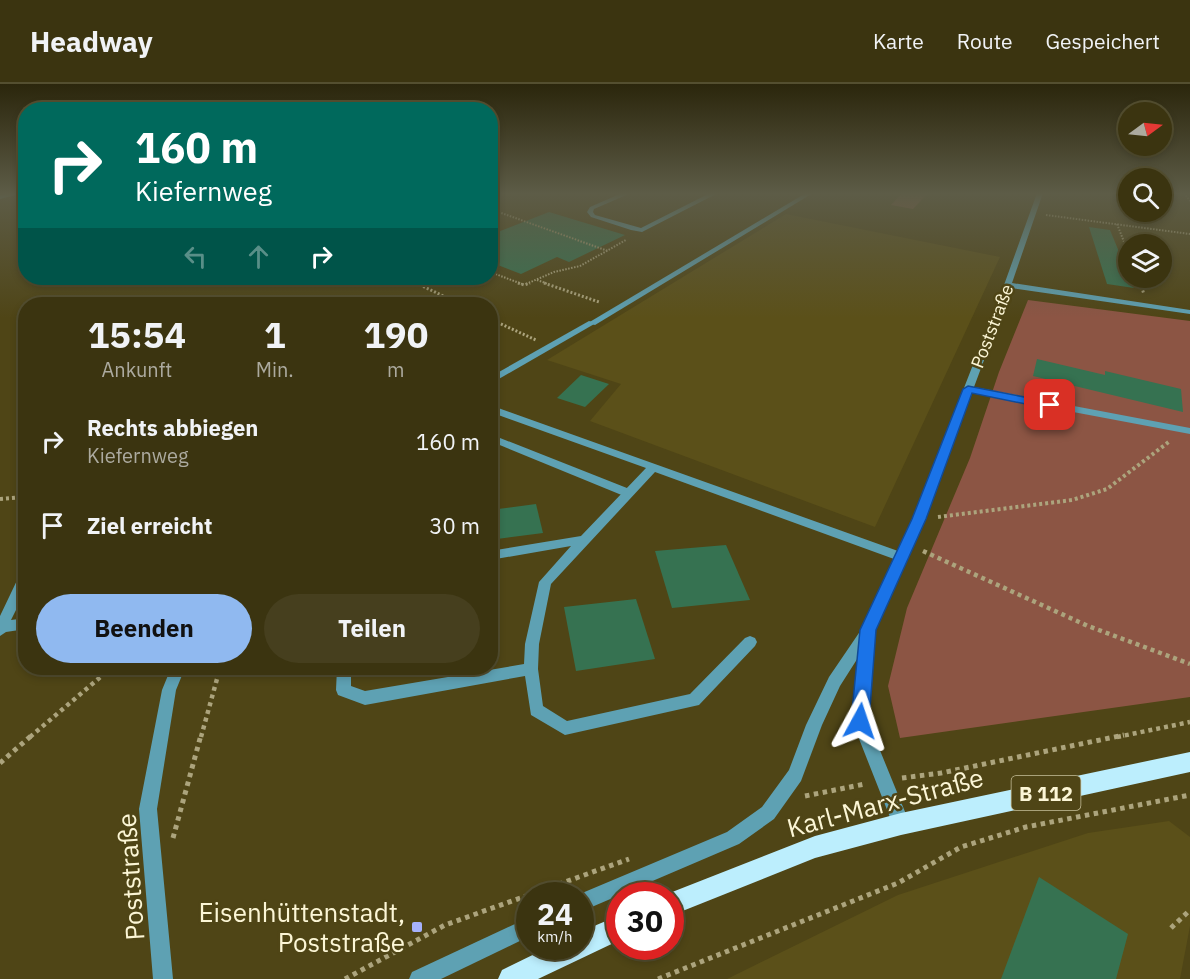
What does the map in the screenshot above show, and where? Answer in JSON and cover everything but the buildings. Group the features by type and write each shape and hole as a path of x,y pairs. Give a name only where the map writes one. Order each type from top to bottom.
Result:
{"main road":[{"name":"Karl-Marx-Straße","path":"684,898 815,847 901,824 1190,762"},
{"path":"511,979 550,960"}],"street":[{"path":"498,377 552,347 739,235"},
{"name":"Poststraße","path":"901,824 860,721 868,630 919,519 1026,235"},
{"path":"1008,285 1190,312"},
{"path":"968,389 1186,431"},
{"path":"498,411 902,557"},
{"path":"498,439 628,494"},
{"path":"654,467 582,540 545,582 532,644 531,669 536,710 565,728 694,700 750,642"},
{"path":"498,555 582,540"},
{"path":"0,629 18,592"},
{"path":"0,629 18,625"},
{"path":"594,897 733,838 768,813 795,775 814,725 834,682 868,630"},
{"path":"498,675 531,669"},
{"name":"Poststraße","path":"163,979 148,809 169,690 175,675"},
{"path":"344,675 343,690 365,698 497,675"},
{"path":"419,979 516,932"}],"path":[{"path":"562,235 608,251"},
{"path":"498,274 524,285 554,272 580,266 634,235"},
{"path":"537,280 597,303 607,298"},
{"path":"421,285 446,297"},
{"path":"498,323 552,347"},
{"path":"919,519 1072,500 1107,489 1186,431"},
{"path":"0,499 18,497"},
{"path":"908,544 1100,631 1190,664"},
{"path":"0,763 103,675"},
{"path":"171,844 218,675"},
{"path":"658,979 898,883 961,847 1026,827 1190,795"},
{"path":"1171,928 1190,910"}],"shaded area":[{"path":"752,235 889,235 1000,257 875,527 590,421 621,384 547,360"},
{"path":"1028,300 1190,321 1190,697 900,738 888,686 907,608 970,458 999,372"},
{"path":"1169,821 1190,837 1190,926 1180,979 727,979 898,895 1088,833"}],"place":[{"name":"Eisenhüttenstadt, Poststraße","path":"417,927"}],"route":[{"path":"860,721 868,630 919,519 968,389 1050,405"}]}
